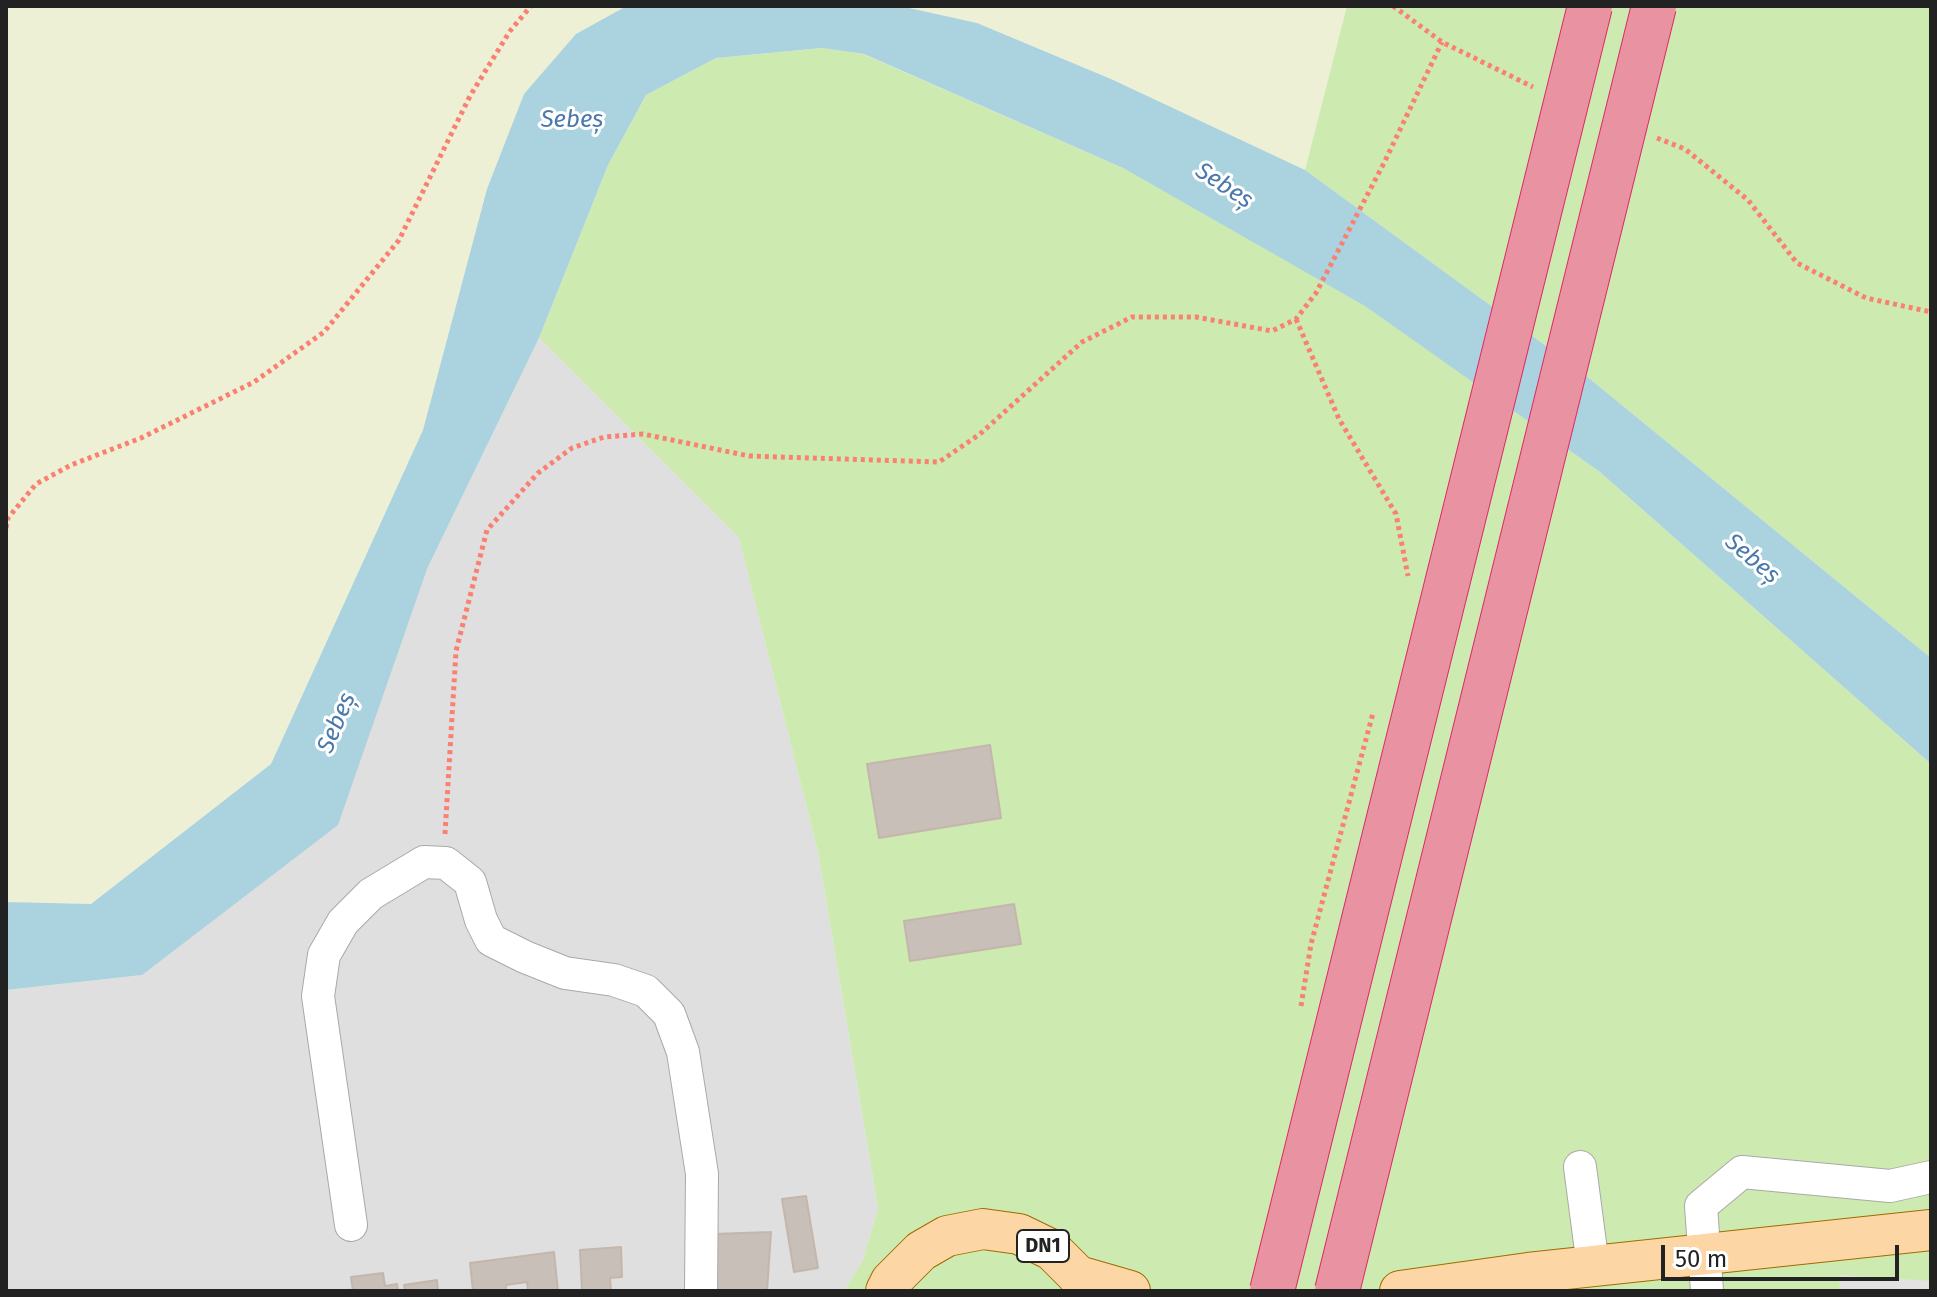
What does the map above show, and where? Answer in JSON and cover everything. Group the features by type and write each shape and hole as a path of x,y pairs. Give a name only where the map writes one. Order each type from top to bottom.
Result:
{"highway":[{"path":"1272,1291 1590,6"},
{"path":"1337,1291 1654,6"}],"main road":[{"name":"DN1","path":"886,1291 891,1281 921,1251 947,1236 983,1229 1019,1234 1052,1250 1082,1284 1130,1291"},
{"path":"1415,1290 1529,1282 1593,1266 1705,1273 1931,1230"}],"street":[{"path":"351,1225 318,996 324,955 343,922 371,894 424,862 446,863 470,882 481,920 491,940 565,973 614,980 646,991 669,1014 683,1052 702,1174 701,1291"},
{"path":"1580,1167 1593,1266"},
{"path":"1705,1273 1701,1206 1742,1172 1890,1186 1931,1177"}],"path":[{"path":"6,528 8,518 36,484 71,465 141,438 254,382 324,332 399,240 470,96 510,31 531,6"},
{"path":"1393,6 1405,10 1442,42 1543,91"},
{"path":"446,863 444,822 456,651 487,530 538,473 572,448 604,437 643,434 749,456 939,462 980,434 1082,342 1132,317 1196,317 1272,331 1296,319 1316,293 1384,163 1442,42"},
{"path":"1657,137 1685,149 1748,200 1797,263 1866,298 1931,312"},
{"path":"1296,319 1339,419 1396,514 1410,585"},
{"path":"1301,1007 1311,944 1377,698"}],"shaded area":[{"path":"539,338 739,538 818,852 878,1208 863,1260 844,1291 6,1291 6,990 142,975 427,569"},
{"path":"1839,1275 1931,1281 1931,1291 1840,1291"}],"green space":[{"path":"6,6 635,6 623,8 524,94 487,189 423,430 271,764 91,904 6,902"},
{"path":"900,6 1347,6 1305,170 1111,79 977,23"},
{"path":"1347,6 1931,6 1931,658 1579,370 1305,170"},
{"path":"823,48 863,54 1123,168 1366,306 1600,472 1931,764 1931,1291 844,1291 863,1260 878,1208 818,852 739,538 539,338 608,165 646,95 716,58"}],"water":[{"name":"Sebeș","path":"900,6 977,23 1111,79 1305,170 1579,370 1931,658 1931,764 1600,472 1365,306 1123,168 864,54 822,48 716,58 646,95 608,165 539,338 427,569 338,825 142,975 6,990 6,902 91,904 271,764 423,430 487,189 524,94 576,34 623,8"}],"building":[{"path":"990,745 1001,818 879,838 867,764"},
{"path":"1014,904 1021,944 910,961 904,921"},
{"path":"806,1196 818,1268 794,1272 782,1199"},
{"path":"771,1232 767,1291 709,1291 713,1234"},
{"path":"621,1247 622,1277 610,1278 611,1291 582,1291 580,1250"},
{"path":"554,1252 558,1291 528,1291 527,1282 506,1285 506,1291 473,1291 470,1263"},
{"path":"383,1273 385,1286 397,1284 398,1291 353,1291 351,1277"},
{"path":"437,1280 438,1291 405,1291 404,1285"}]}
